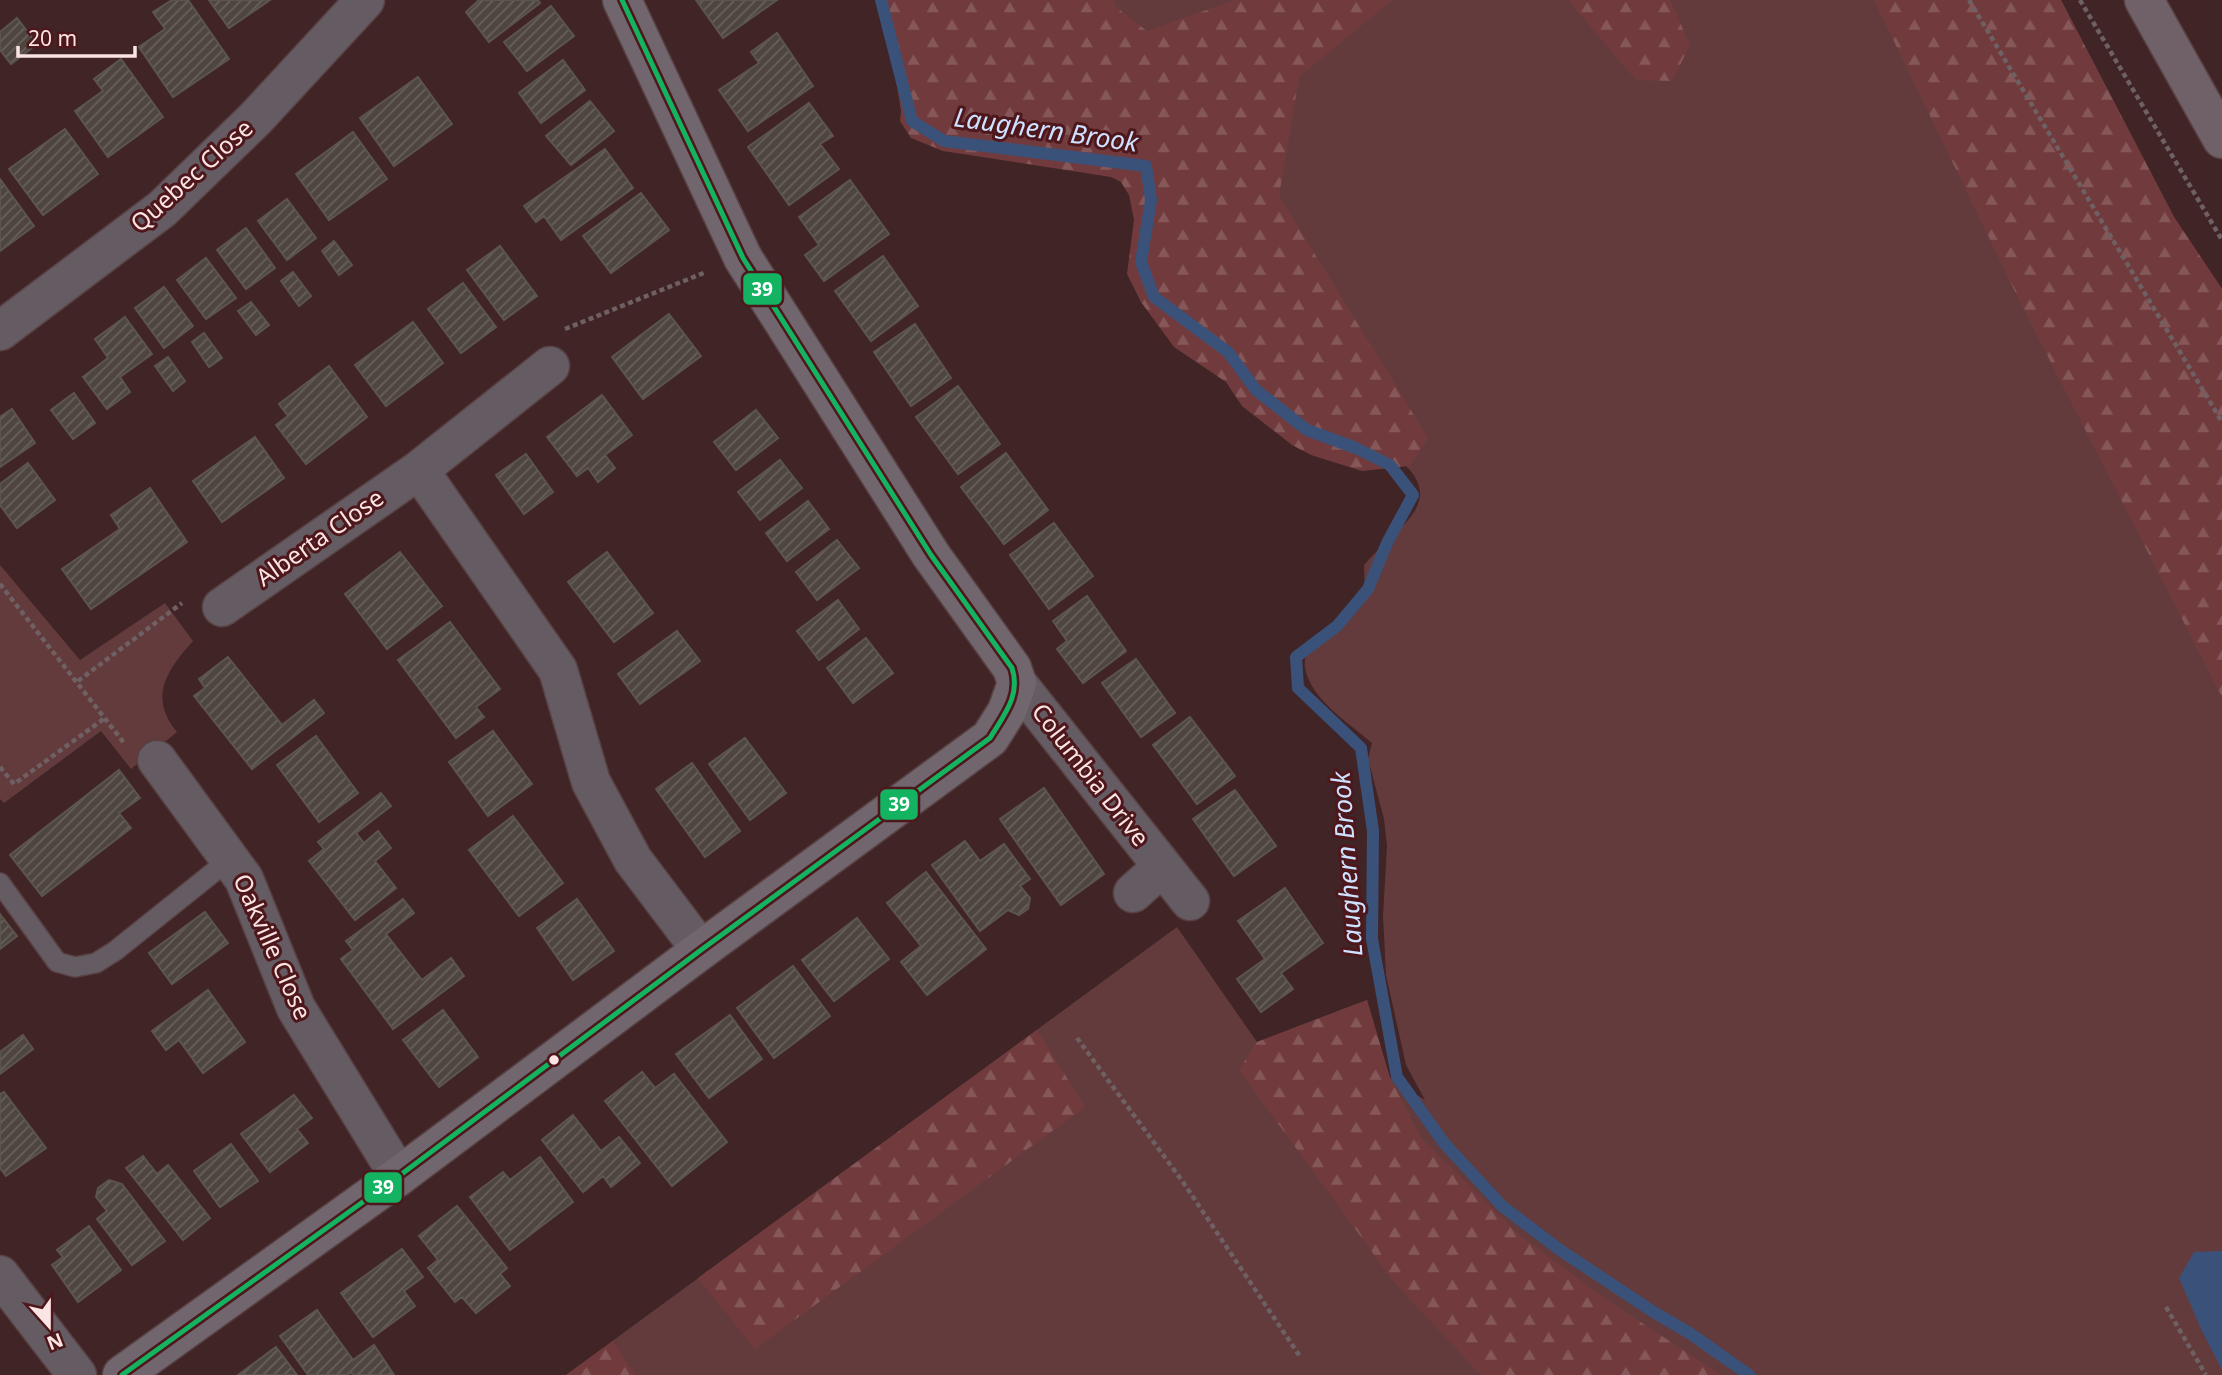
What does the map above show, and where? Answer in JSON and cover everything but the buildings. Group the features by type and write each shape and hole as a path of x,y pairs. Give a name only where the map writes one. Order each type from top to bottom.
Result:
{"highway":[{"path":"2144,0 2222,139"}],"street":[{"name":"Quebec Close","path":"0,331 162,209 255,119 365,0"},
{"name":"Columbia Drive","path":"622,0 743,258 932,555 1012,668 1017,683 1190,901"},
{"name":"Alberta Close","path":"222,607 419,470 550,366"},
{"path":"419,470 558,670 592,782 633,860 701,950"},
{"name":"Columbia Drive","path":"122,1375 399,1176 990,738 1007,711 1017,683"},
{"name":"Oakville Close","path":"143,755 244,879 296,1008 399,1176"},
{"name":"Columbia Drive","path":"1133,893 1162,867"},
{"path":"0,1275 77,1375"}],"lane":[{"path":"0,883 57,962 75,967 96,963 115,951 230,859"}],"path":[{"path":"1969,0 2222,422"},
{"path":"2080,0 2222,240"},
{"path":"550,366 546,337 743,258"},
{"path":"0,584 105,718 143,755"},
{"path":"78,681 207,585 222,607"},
{"path":"0,767 14,784 105,718"},
{"path":"1077,1038 1148,1131 1301,1358"},
{"path":"2166,1307 2206,1375"}],"shaded area":[{"path":"887,0 2061,0 2174,217 2222,289 2222,1375 566,1375 1177,927 1257,1042 1367,1000 1390,1078 1425,1100 1406,1065 1386,975 1383,916 1387,846 1384,819 1368,759 1372,743 1323,701 1309,680 1305,666 1307,646 1354,614 1365,600 1364,565 1415,511 1420,498 1418,484 1409,469 1389,452 1166,164"},
{"path":"0,565 80,660 165,603 193,641 169,673 162,695 168,719 177,732 131,769 101,731 4,803 0,799"}],"green space":[{"path":"878,0 1114,0 1116,7 1147,31 1235,0 1392,0 1299,77 1279,196 1428,438 1409,466 1362,471 1311,455 1292,445 1242,406 1226,382 1174,347 1141,302 1127,274 1134,220 1129,195 1121,182 1111,177 943,151 911,138 900,121 894,67"},
{"path":"1568,0 1670,0 1690,45 1672,81 1636,80"},
{"path":"1874,0 2061,0 2174,217 2222,289 2222,697 2023,308"},
{"path":"1367,1000 1390,1078 1421,1138 1517,1233 1607,1300 1721,1375 1481,1375 1394,1282 1239,1070 1257,1042"},
{"path":"1037,1030 1085,1107 755,1349 698,1278"},
{"path":"613,1341 635,1375 566,1375"}],"water":[{"path":"2222,1251 2222,1370 2179,1278 2194,1252"}],"waterway":[{"name":"Laughern Brook","path":"881,0 912,121 944,141 1146,166 1151,200 1141,262 1154,297 1228,352 1256,390 1307,430 1356,448 1390,465 1413,495 1387,543 1368,589 1337,626 1296,657 1298,688 1361,748 1373,831 1372,939 1397,1077 1444,1143 1502,1206 1560,1250 1691,1334 1749,1375"}],"transit line":[{"name":"39","path":"122,1375 399,1176 990,738 1010,705 1014,687 1012,668 931,555 743,258 622,0"}]}
